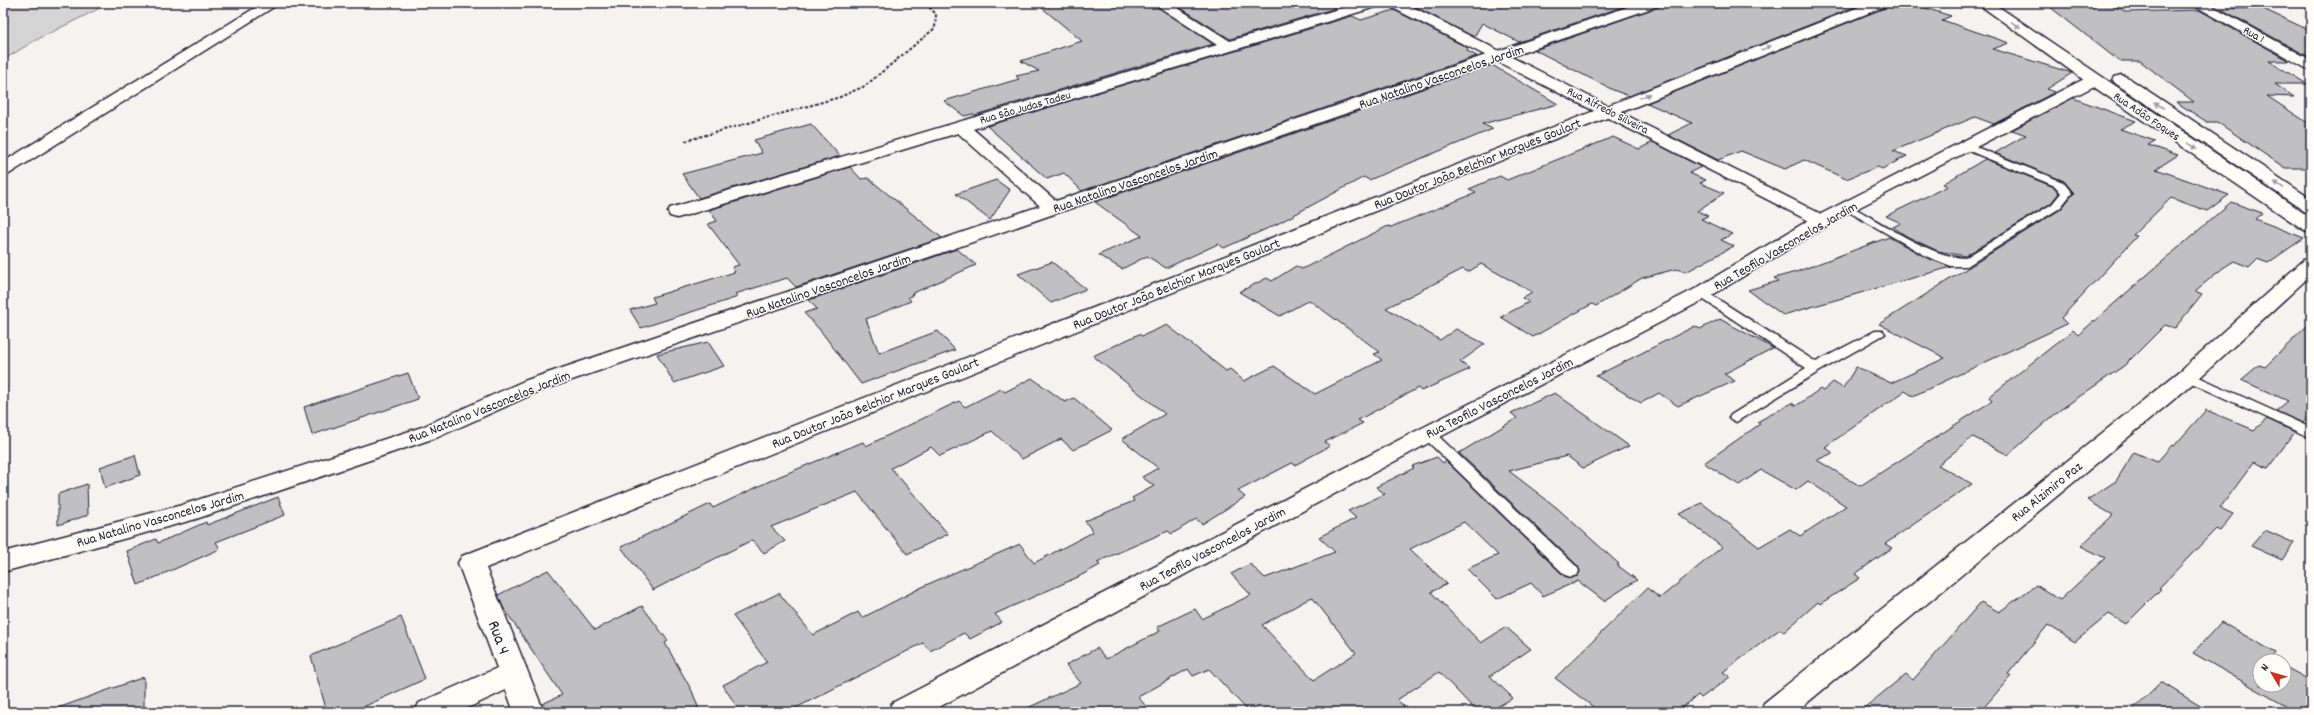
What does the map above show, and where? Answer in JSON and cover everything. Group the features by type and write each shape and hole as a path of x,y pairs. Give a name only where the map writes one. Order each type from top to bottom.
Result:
{"street":[{"path":"3,170 273,3"},
{"path":"1160,3 1229,47"},
{"name":"Rua São Judas Tadeu","path":"677,212 1374,3"},
{"name":"Rua Alfredo Silveira","path":"1394,3 1609,111 1821,221"},
{"name":"Rua Natalino Vasconcelos Jardim","path":"3,562 187,514 423,434 532,386 1653,3"},
{"name":"Rua Doutor João Belchior Marques Goulart","path":"471,563 1881,3"},
{"name":"Rua Adão Foques","path":"1984,3 2094,80 2311,226"},
{"name":"Rua Adão Foques","path":"2006,3 2311,207"},
{"name":"Rua 1","path":"2197,3 2311,66"},
{"name":"Rua Teofilo Vasconcelos Jardim","path":"903,712 1428,434 1702,292 1821,221 2094,80"},
{"path":"960,126 1053,208"},
{"name":"Rua Alzimiro Paz","path":"1775,712 2188,376 2311,264"},
{"name":"Rua 4","path":"471,563 529,712"},
{"path":"430,712 514,673"}],"lane":[{"path":"1847,208 1932,255 1951,262 1967,262 2056,206 2067,193 2059,184 1966,146"},
{"path":"1702,292 1815,368"},
{"path":"1736,418 1815,368 1879,334"},
{"path":"2188,376 2311,433"},
{"path":"1428,434 1572,571"}],"path":[{"path":"685,141 840,97 865,86 935,28 936,14 925,3"}],"shaded area":[{"path":"3,3 110,3 34,41 3,60"}],"building":[{"path":"1036,3 1152,3 1213,44 975,115 964,116 944,101 1019,79 1016,76 1039,71 1021,61 1082,41"},
{"path":"1173,3 1324,3 1336,8 1230,39"},
{"path":"1419,3 1634,3 1519,42 1482,23 1474,37 1412,5"},
{"path":"1661,3 1865,3 1629,96 1613,90 1535,50 1658,7"},
{"path":"1889,3 1909,3 1951,16 1942,20 2009,43 1993,49 2072,73 2047,89 2055,92 1994,124 1975,117 1893,151 1907,156 1882,169 1878,167 1846,179 1804,160 1785,169 1741,151 1718,160 1668,135 1692,123 1647,103 1887,7"},
{"path":"2045,3 2111,3 2126,12 2199,10 2290,61 2269,61 2307,84 2275,84 2294,97 2267,96 2311,125 2311,168 2285,168 2217,122 2207,122 2176,102 2194,102 2140,61 2119,61"},
{"path":"2261,8 2311,31 2311,58 2221,9"},
{"path":"1394,10 1468,48 1467,51 1477,56 1082,191 1064,173 1047,179 987,126 1352,16 1361,20"},
{"path":"1492,65 1558,104 1482,124 1493,129 1369,180 1364,177 1277,224 1224,248 1218,244 1166,268 1147,256 1122,269 1098,255 1142,236 1095,202"},
{"path":"2073,98 2136,121 2120,129 2155,141 2148,145 2178,155 2156,169 2229,195 2207,211 2171,198 2133,235 2137,236 2061,318 2067,324 1913,396 1905,391 1825,447 1833,453 1817,460 1860,486 1992,401 1989,397 2073,330 2078,335 2231,202 2262,213 2255,219 2304,238 2268,263 2257,259 2249,267 2234,261 2223,268 2195,291 2202,294 2175,328 2165,325 2125,365 2060,410 2008,455 1973,437 1938,465 1972,484 1885,544 1892,548 1855,574 1860,578 1820,604 1818,602 1784,632 1780,629 1723,672 1730,677 1701,698 1698,695 1677,712 1600,712 1555,678 1647,588 1660,598 1722,547 1679,514 1702,503 1759,547 1790,529 1800,536 1846,506 1808,481 1796,490 1761,470 1739,485 1704,463 1760,424 1757,422 1792,403 1796,406 1820,389 1823,391 1833,382 1843,388 1856,367 1891,383 1945,358 1879,324 2061,209 2074,193 2064,181 1995,153 2026,135 2012,130"},
{"path":"811,124 840,156 699,198 682,174 762,153 754,140"},
{"path":"1613,137 1639,149 1653,142 1701,167 1689,173 1706,180 1700,183 1724,193 1697,211 1708,216 1701,219 1732,234 1721,240 1734,246 1686,272 1676,269 1642,278 1596,306 1592,304 1533,337 1501,317 1529,302 1522,298 1532,292 1481,264 1468,272 1463,269 1386,308 1440,340 1456,329 1485,344 1460,362 1470,369 1421,391 1418,388 1358,420 1363,423 1325,442 1330,446 1295,465 1292,463 1238,491 1245,497 1202,524 1196,519 1172,534 1168,531 1097,562 1100,565 1078,577 995,614 1002,622 970,639 964,633 930,651 923,643 788,712 740,712 723,685 767,662 733,616 779,593 813,635 858,612 862,618 926,585 1020,544 1034,563 1093,532 1085,521 1134,501 1132,498 1154,486 1142,477 1158,468 1122,439 1165,414 1093,356 1139,334 1142,336 1167,325 1226,371 1230,369 1244,381 1274,366 1315,394 1382,360 1374,354 1380,352 1309,300 1280,316 1239,292 1267,278 1272,281 1296,266 1302,269 1388,226 1391,227 1476,193 1469,189 1500,176 1507,180"},
{"path":"1985,159 2054,187 2059,193 2051,203 1965,256 1938,251 1908,237 1893,227 1901,223 1886,216 1948,186 1943,184"},
{"path":"850,167 861,179 868,178 942,238 796,287 787,278 735,294 738,297 641,328 630,310 655,303 652,297 735,272 732,267 739,265 708,224 717,221 709,210"},
{"path":"996,180 1010,190 990,220 956,194"},
{"path":"1889,237 1927,258 1951,267 1783,315 1748,290 1778,281 1774,278 1796,272"},
{"path":"957,249 976,265 911,294 913,295 908,297 911,301 866,319 879,353 938,331 955,350 861,384 820,330 804,313 817,309 809,300"},
{"path":"1052,262 1086,289 1051,303 1018,274"},
{"path":"1720,319 1773,348 1724,374 1735,381 1678,406 1659,393 1641,403 1596,376 1695,326 1700,329"},
{"path":"2311,322 2311,412 2303,423 2276,411 2288,401 2241,380 2259,365 2265,367"},
{"path":"708,342 724,366 674,383 657,354"},
{"path":"408,373 418,399 312,435 304,407"},
{"path":"1032,378 1065,402 1074,398 1112,430 1073,450 1061,439 1022,459 992,431 940,456 931,447 891,468 948,534 907,554 857,492 771,527 785,541 764,553 752,540 653,590 621,547 710,504 713,508 778,477 863,442 866,446 959,401 965,407 1001,389 1005,392"},
{"path":"1555,393 1629,446 1583,468 1567,456 1509,471 1556,507 1619,564 1617,565 1637,580 1604,601 1578,581 1543,596 1531,583 1497,599 1467,569 1498,555 1464,522 1410,549 1447,584 1431,592 1481,643 1506,627 1531,649 1490,676 1513,698 1488,712 1477,712 1439,672 1397,700 1410,712 1249,712 1209,669 1193,676 1188,669 1138,697 1151,712 1019,712 1081,683 1066,665 1097,648 1106,659 1160,631 1157,627 1195,609 1202,619 1251,595 1231,574 1250,564 1265,578 1335,552 1319,537 1356,518 1348,511 1385,494 1376,487 1414,468 1412,466 1437,457 1443,463 1446,461 1564,576 1571,578 1577,576 1580,572 1578,566 1459,453 1517,418 1511,413","holes":["1312,597 1356,653 1314,680 1262,625"]},
{"path":"2206,410 2254,430 2267,419 2295,432 2268,468 2254,462 2220,508 2233,514 2220,531 2216,529 2159,588 2161,589 2126,624 2109,614 2075,642 2048,625 2008,674 2011,676 1980,712 1859,712 1906,674 1913,680 1981,602 1999,612 2036,585 2060,600 2105,558 2081,546 2113,515 2087,500 2116,481 2134,452 2157,462 2172,445 2174,446"},
{"path":"135,455 140,475 105,488 100,467"},
{"path":"87,484 88,515 58,525 58,494"},
{"path":"278,497 285,515 216,542 220,549 138,585 127,551 156,539 158,543 206,522 207,525"},
{"path":"2265,530 2294,543 2282,560 2251,546"},
{"path":"548,570 595,630 642,606 668,641 665,643 692,691 700,712 545,712 542,704 562,695 503,607 498,595"},
{"path":"401,617 425,679 352,712 327,712 311,656"},
{"path":"2221,622 2276,653 2252,653 2252,687 2193,653"},
{"path":"2292,670 2311,681 2311,712 2296,712 2263,693 2292,693"},
{"path":"144,677 144,712 55,712 55,709"},
{"path":"2161,682 2210,712 2130,712"}]}
